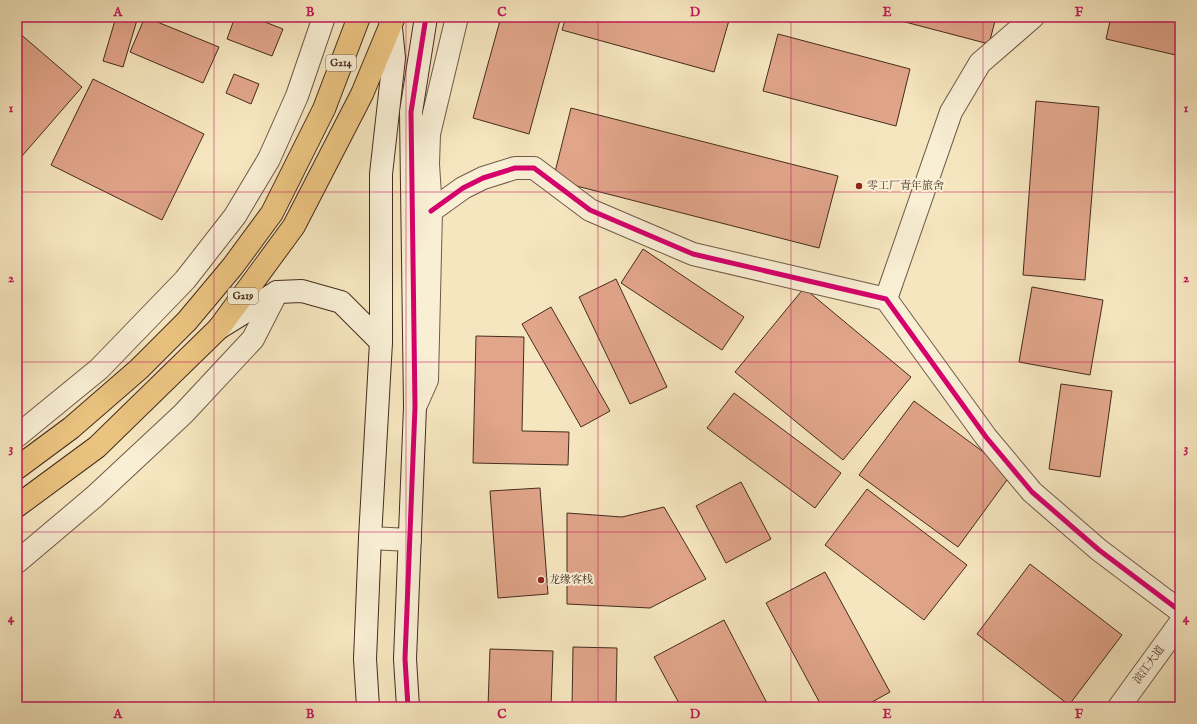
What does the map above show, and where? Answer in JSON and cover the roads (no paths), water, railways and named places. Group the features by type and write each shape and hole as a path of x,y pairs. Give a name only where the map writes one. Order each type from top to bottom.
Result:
{"highway":[{"name":"G214","path":"324,109 359,17"},
{"name":"G219","path":"17,506 97,447 219,328 294,226 362,94 392,19"},
{"name":"G219","path":"17,468 71,428 139,369 187,321 233,266 272,213 324,109"}],"street":[{"path":"17,436 99,368 185,280 235,216 269,159 297,96 324,17"},
{"path":"408,707 405,659 415,407 411,112 426,17"},
{"path":"415,407 427,380 431,210 428,164 429,134 457,17"},
{"path":"886,298 951,112 980,63 1033,17"},
{"path":"368,707 365,659 381,342 381,174 394,58 392,19"},
{"path":"431,210 463,188 483,178 515,168 534,168 590,210 693,254 886,298 986,437 1032,492 1099,550 1180,611"},
{"path":"219,328 276,292 302,291 341,302 381,342"},
{"path":"17,562 94,497 183,414 253,339 276,292"},
{"path":"370,538 410,540"},
{"name":"滨江大道","path":"1119,707 1180,623"}],"place":[{"name":"零工厂青年旅舍","path":"859,186"},
{"name":"龙缘客栈","path":"541,580"}]}
